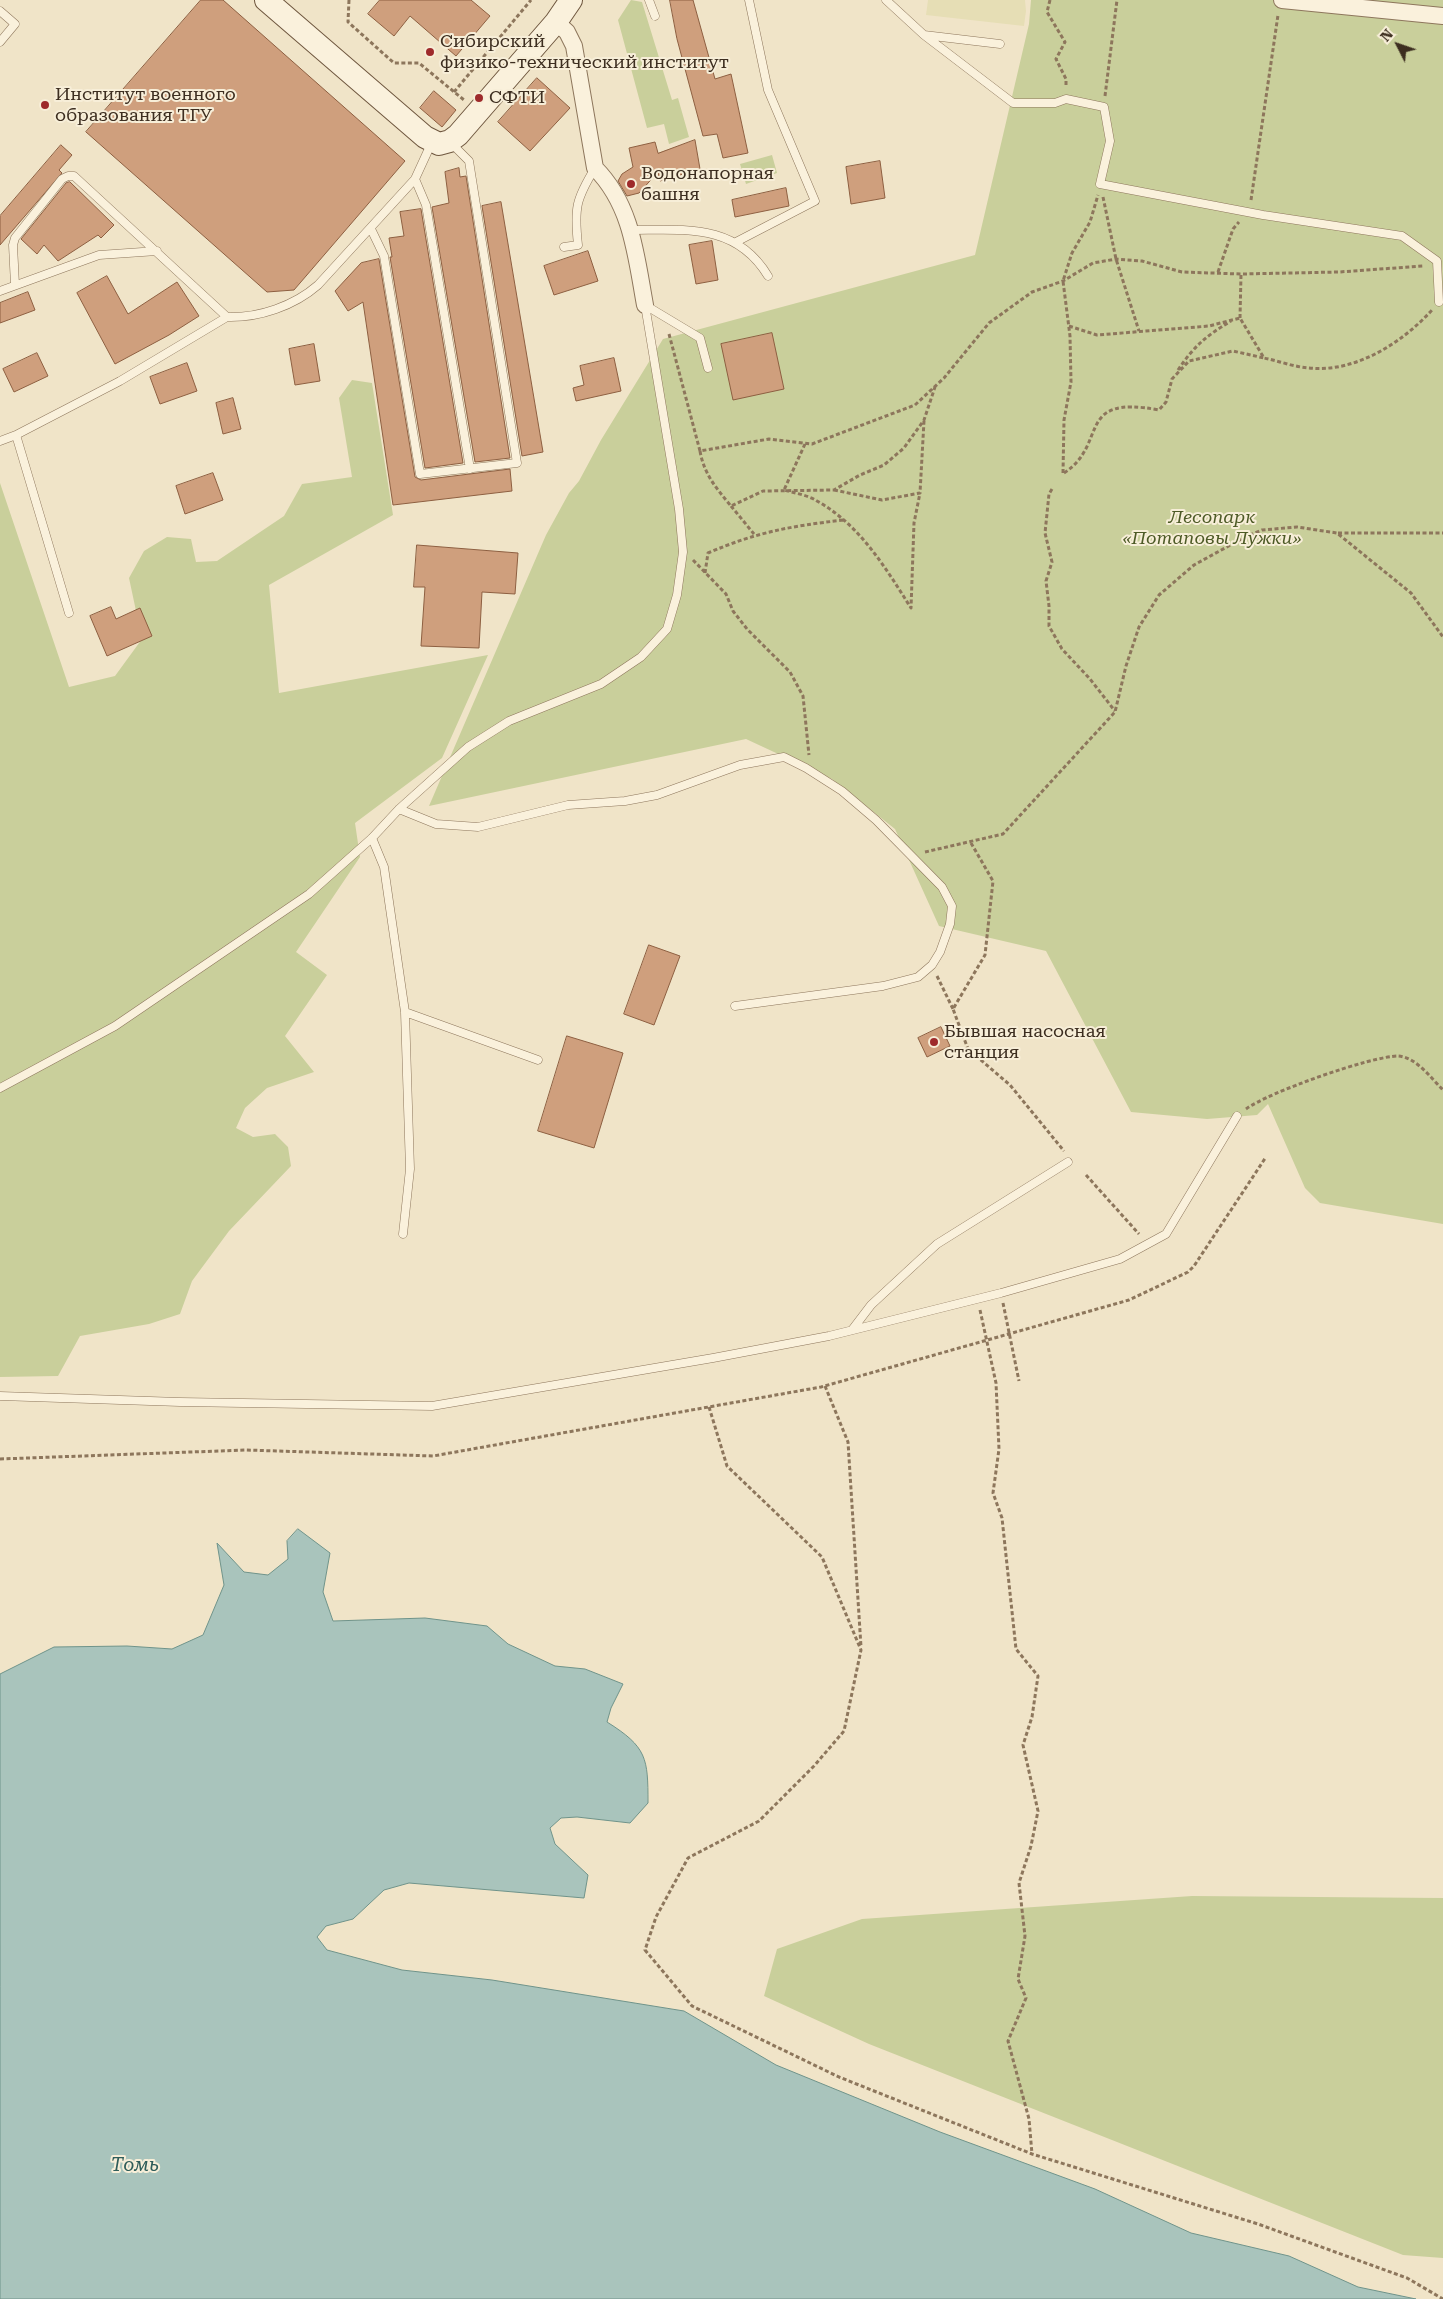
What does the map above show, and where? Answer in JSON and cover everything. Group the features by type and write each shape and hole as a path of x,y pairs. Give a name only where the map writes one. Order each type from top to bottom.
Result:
{"street":[{"path":"266,0 441,142 478,112 556,22 571,0"},
{"path":"1280,5 1443,16"},
{"path":"556,22 567,32 574,46 595,168 608,180 631,230 645,305"}],"lane":[{"path":"649,0 655,16"},
{"path":"736,242 815,201 768,90 749,0"},
{"path":"886,0 924,35 1013,103 1056,103 1066,99 1104,107 1110,141 1100,184 1247,212 1402,236 1437,261 1439,302"},
{"path":"0,11 15,24 0,42"},
{"path":"924,35 1000,44"},
{"path":"0,441 16,435 120,381 226,317 238,317 285,306 306,296 415,179 441,142 469,161 517,464 420,474 384,256 370,229"},
{"path":"564,247 578,245 575,212 586,184 595,168"},
{"path":"15,285 13,245 15,238 62,179 74,176 226,317"},
{"path":"415,179 426,205 470,469"},
{"path":"631,230 694,230 717,234 736,242 762,266 768,276"},
{"path":"0,291 99,255 157,251"},
{"path":"645,305 700,338 708,368"},
{"path":"0,1088 116,1026 310,894 372,838 398,809 468,747 509,721 601,684 641,657 667,629 677,595 683,552 679,509 645,305"},
{"path":"16,435 69,613"},
{"path":"398,809 436,824 478,827 568,805 625,801 657,795 740,765 784,757 806,768 842,791 876,820 942,887 952,906 950,924 940,952 932,966 918,977 883,986 735,1006"},
{"path":"372,838 384,867 405,1012 410,1168 403,1234"},
{"path":"405,1012 538,1060"},
{"path":"0,1396 180,1402 432,1406 713,1358 852,1330 1000,1293 1120,1259 1148,1244 1166,1234 1238,1116"},
{"path":"852,1330 871,1304 937,1244 1068,1159"}],"path":[{"path":"349,0 348,22 394,63 419,63 478,112"},
{"path":"454,92 530,0"},
{"path":"1050,0 1047,12 1064,42 1056,59 1066,79 1066,99"},
{"path":"1104,107 1117,0"},
{"path":"1218,272 1233,229 1250,210 1280,5"},
{"path":"1100,184 1116,259 1139,331"},
{"path":"1100,184 1090,222 1072,252 1063,281 1069,326 1070,382 1064,420 1063,473 1075,466 1088,443 1096,422 1112,408 1140,406 1159,410 1166,402 1172,379 1193,348 1209,334 1238,319"},
{"path":"700,451 769,439 812,444 915,405 935,386 989,323 1032,292 1063,281 1093,263 1116,259 1142,262 1182,272 1241,274 1340,272 1422,266 1437,261"},
{"path":"1241,274 1238,319 1264,358"},
{"path":"1172,379 1189,361 1233,351 1310,368 1339,367 1385,350 1425,318 1439,302"},
{"path":"664,317 703,468 715,487 754,534"},
{"path":"1069,326 1097,335 1209,326 1238,319"},
{"path":"784,490 816,500 845,520 876,553 911,608 914,523 920,493 924,420 935,386"},
{"path":"834,490 860,475 884,465 904,448 924,420"},
{"path":"784,490 805,444"},
{"path":"1052,489 1049,494 1045,533 1052,562 1046,581 1050,626 1062,649 1090,679 1115,712"},
{"path":"731,506 763,491 834,490 882,500 920,493"},
{"path":"705,573 708,553 754,534 796,525 845,520"},
{"path":"910,855 970,843 1003,834 1115,712 1138,627 1159,595 1194,565 1245,537 1262,530 1297,527 1337,533 1443,533"},
{"path":"1337,533 1411,593 1443,637"},
{"path":"683,552 698,564 726,594 733,612 747,629 790,672 803,696 810,760 806,768"},
{"path":"953,1009 984,955 993,881 970,843"},
{"path":"932,966 953,1009 968,1049 1010,1085 1068,1159"},
{"path":"1238,1116 1250,1106 1334,1071 1399,1056 1415,1062 1443,1090"},
{"path":"0,1459 246,1450 433,1456 825,1386 1129,1300 1188,1272 1194,1266 1266,1157"},
{"path":"1086,1175 1148,1244"},
{"path":"1000,1293 1019,1381"},
{"path":"978,1297 996,1393 999,1449 993,1493 1002,1518 1016,1649 1038,1676 1032,1717 1023,1745 1038,1811 1031,1846 1018,1883 1025,1936 1018,1979 1026,1998 1008,2041 1029,2119 1032,2154"},
{"path":"825,1386 848,1442 861,1650 844,1730 814,1766 759,1821 688,1858 656,1917 645,1950 692,2006 838,2077 1032,2154 1267,2228 1406,2278 1443,2299"},
{"path":"709,1407 727,1466 822,1557 861,1650"}],"shaded area":[{"path":"928,0 1025,0 1024,26 926,15"}],"green space":[{"path":"631,0 642,2 672,100 678,98 689,137 669,144 664,124 647,128 618,20"},
{"name":"Лесопарк «Потаповы Лужки»","path":"1031,0 1443,0 1443,1224 1320,1203 1305,1188 1268,1104 1257,1115 1207,1119 1131,1112 1046,951 939,926 895,829 832,779 746,739 429,806 546,535 569,493 579,481 601,440 663,339 975,255 1029,24"},
{"path":"772,155 777,173 746,184 740,164"},
{"path":"352,380 372,383 393,515 269,585 279,693 488,655 442,758 355,823 360,857 296,952 327,975 285,1036 314,1072 267,1088 245,1108 236,1128 253,1137 275,1134 288,1147 291,1166 229,1231 192,1281 180,1314 149,1324 80,1336 58,1376 0,1377 0,483 69,687 115,676 142,639 129,578 144,551 167,537 191,539 196,562 217,561 284,516 302,484 352,477 339,398"},
{"path":"1192,1896 1443,1898 1443,2258 1403,2255 869,2044 764,1996 777,1949 862,1919"}],"water":[{"name":"Томь","path":"298,1529 330,1553 323,1592 333,1621 425,1618 487,1626 508,1644 555,1666 585,1669 623,1684 611,1708 607,1722 638,1747 646,1764 647,1775 648,1803 630,1823 577,1817 561,1818 550,1828 555,1844 588,1875 584,1898 409,1883 384,1890 353,1919 326,1926 317,1937 327,1950 402,1970 492,1980 684,2011 776,2065 940,2132 1095,2189 1191,2233 1289,2256 1358,2287 1416,2299 0,2299 0,1674 54,1647 127,1646 172,1649 203,1635 224,1585 217,1543 244,1572 268,1575 288,1559 287,1541"}],"building":[{"path":"201,0 223,0 405,161 294,290 267,292 86,132"},
{"path":"380,0 471,0 490,16 456,56 410,16 394,36 368,14"},
{"path":"670,0 693,0 715,79 731,74 748,153 723,158 717,134 703,136 677,39"},
{"path":"537,78 570,108 530,151 498,122"},
{"path":"434,91 456,110 442,127 420,108"},
{"path":"695,140 700,169 660,181 658,172 639,193 627,196 618,181 622,174 633,167 629,148 655,142 658,153"},
{"path":"61,145 72,155 59,170 62,173 0,245 0,216"},
{"path":"880,161 885,198 851,204 846,167"},
{"path":"459,168 460,177 466,176 510,458 475,462 432,207 449,203 445,172"},
{"path":"70,182 114,225 101,238 98,235 58,261 44,245 37,254 21,239 66,183"},
{"path":"786,188 789,206 735,217 732,200"},
{"path":"501,202 543,452 522,456 482,206"},
{"path":"421,209 463,463 425,468 390,257 392,257 389,238 404,236 400,212"},
{"path":"712,241 718,280 696,284 689,245"},
{"path":"588,251 598,281 554,295 544,266"},
{"path":"379,259 415,477 421,480 510,469 512,491 393,505 363,302 348,311 335,291 361,263"},
{"path":"107,276 128,314 177,282 199,316 169,335 115,364 77,293"},
{"path":"28,292 35,310 0,323 0,303"},
{"path":"772,333 784,389 733,400 721,344"},
{"path":"314,344 320,381 295,385 289,349"},
{"path":"37,353 48,376 14,392 3,369"},
{"path":"614,358 621,391 576,401 573,388 584,385 580,366"},
{"path":"187,363 197,391 160,404 150,377"},
{"path":"233,398 241,429 223,434 216,403"},
{"path":"213,473 223,500 185,514 176,486"},
{"path":"417,545 518,553 515,594 482,592 479,648 421,646 425,587 414,587"},
{"path":"111,607 116,619 140,608 152,636 107,656 90,616"},
{"path":"649,945 680,956 654,1025 624,1014"},
{"name":"Бывшая насосная станция","path":"941,1027 950,1046 927,1057 918,1038"},
{"path":"567,1036 623,1053 594,1148 538,1131"}],"place":[{"name":"Сибирский физико-технический институт","path":"430,52"},
{"name":"СФТИ","path":"479,98"},
{"name":"Институт военного образования ТГУ","path":"45,105"},
{"name":"Водонапорная башня","path":"631,184"},
{"name":"Бывшая насосная станция","path":"934,1042"}]}
